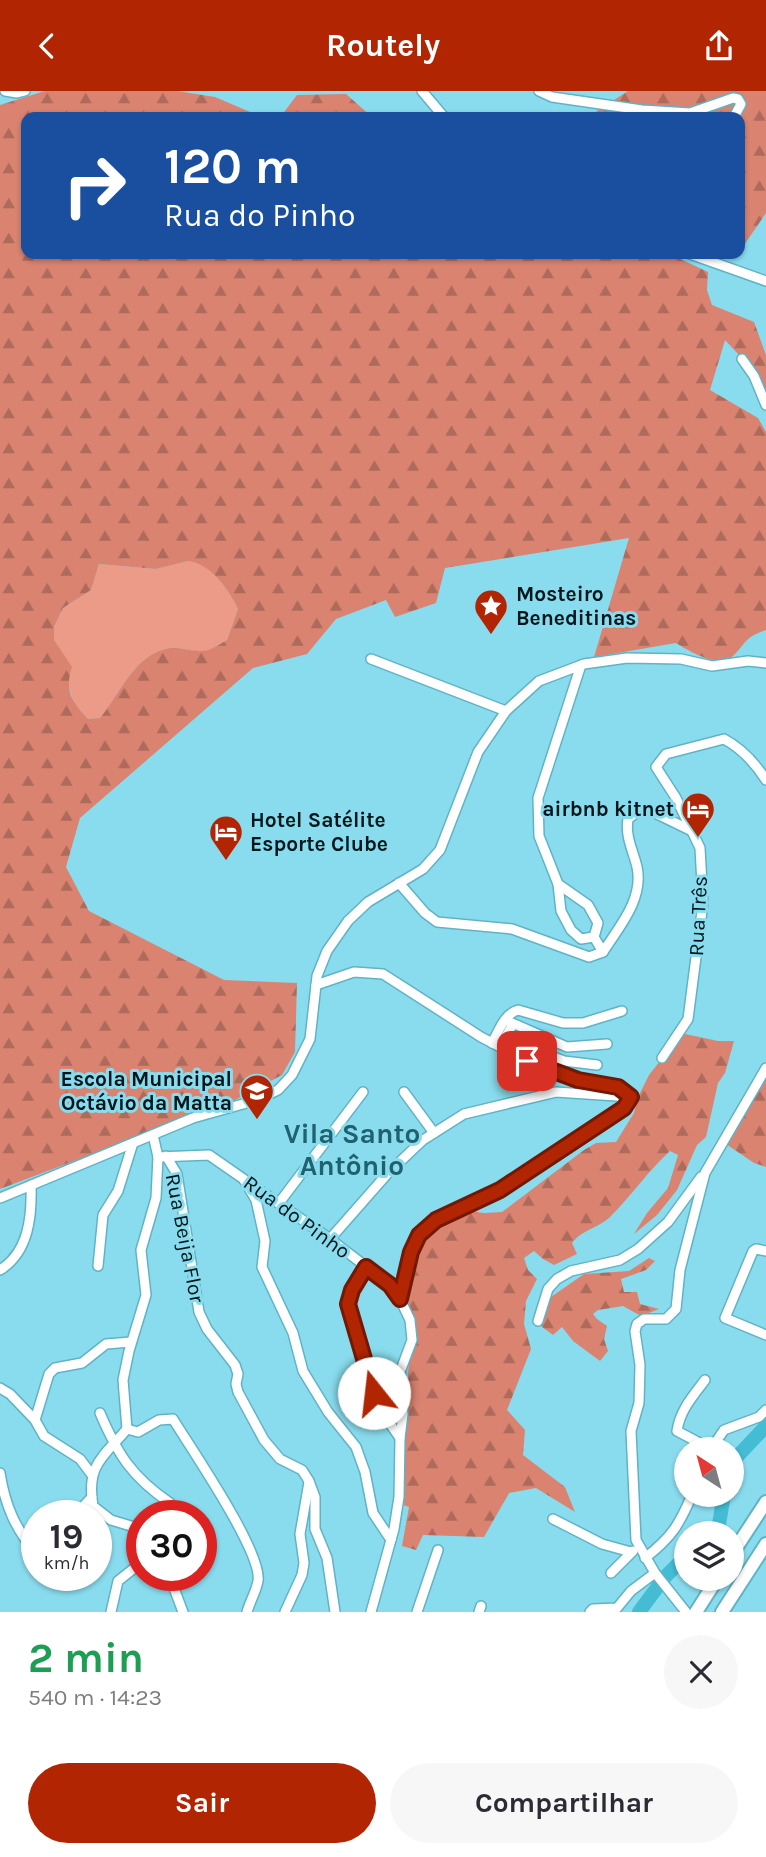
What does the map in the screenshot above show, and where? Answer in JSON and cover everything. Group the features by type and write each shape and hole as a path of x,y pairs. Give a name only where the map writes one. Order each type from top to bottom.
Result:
{"main road":[{"path":"744,1536 766,1502"},
{"path":"722,1612 766,1544"},
{"path":"696,1612 709,1591"}],"street":[{"path":"5,91 25,91"},
{"path":"422,91 440,112"},
{"path":"539,91 552,97 674,112"},
{"path":"693,112 733,98 738,99 741,104 737,112"},
{"path":"637,112 642,110"},
{"path":"704,259 766,281"},
{"path":"742,359 754,376 766,405"},
{"path":"370,659 506,711"},
{"path":"0,1198 193,1118 257,1100 278,1090 292,1075 310,1039 317,976 327,951 348,922 368,902 423,869 440,850 478,753 506,711 539,681 581,665 603,660 681,659 712,666 748,661 766,663"},
{"path":"581,665 538,799 539,836 558,884 561,911 570,930 581,939 594,937"},
{"name":"Rua Três","path":"662,1058 688,1019 703,903 700,848 676,798 656,767 666,754 724,739 753,761 766,780"},
{"path":"399,883 425,913 437,922 512,929 589,957 603,952 635,899 638,870 626,832 628,819 640,810 653,812 692,831"},
{"path":"558,884 588,905 598,923 594,937 603,952"},
{"path":"316,985 354,972 383,974 492,1043 527,1061 578,1080 618,1087 631,1097"},
{"path":"597,1065 564,1061 507,1040 512,1012 518,1010 563,1023 583,1023 622,1011"},
{"path":"492,1043 509,1021"},
{"path":"509,1021 567,1047 607,1044"},
{"path":"538,1321 548,1289 557,1279 571,1271 620,1260 638,1249 668,1222 705,1173 766,1068"},
{"path":"279,1203 363,1092"},
{"path":"404,1092 434,1133"},
{"path":"330,1239 388,1173 423,1140 464,1114 556,1092 631,1097"},
{"path":"400,1299 408,1263 419,1235 436,1220 500,1190 624,1108 631,1097"},
{"path":"126,1524 111,1520 93,1506 92,1475 100,1456 127,1429 123,1380 131,1342 146,1295 141,1251 156,1198 162,1156 153,1135"},
{"path":"98,1266 103,1215 118,1191 133,1143"},
{"name":"Rua do Pinho","path":"162,1156 209,1155 330,1239 390,1285 410,1320 412,1340 400,1372 403,1414 399,1497 391,1540 371,1612"},
{"name":"Rua Beija Flor","path":"162,1156 177,1174 199,1312 207,1329 235,1365 238,1392 264,1440 279,1459 302,1470 309,1481"},
{"path":"687,1612 660,1579 636,1540 631,1431 639,1403 640,1365 635,1331 637,1324 644,1319 666,1319 676,1309 680,1270 705,1173"},
{"path":"243,1179 256,1200 265,1241 262,1267 293,1333 303,1371 328,1412 356,1447 365,1472 373,1513 391,1540"},
{"path":"0,1270 11,1263 22,1249 32,1210 31,1185"},
{"path":"766,1251 755,1249 749,1258 725,1318 766,1335"},
{"path":"366,1267 352,1290 348,1304 378,1402 400,1438"},
{"path":"35,1420 49,1374 55,1368 82,1363 106,1344 131,1342"},
{"path":"690,1437 677,1430 679,1418 688,1401 705,1380"},
{"path":"0,1388 10,1394 35,1420 44,1436 80,1459 92,1475"},
{"path":"719,1437 724,1430 759,1417 766,1410"},
{"path":"100,1413 114,1444 134,1474 166,1500"},
{"path":"114,1444 159,1420 173,1419 228,1505 255,1564 258,1580 247,1612"},
{"path":"127,1429 138,1432"},
{"path":"0,1472 4,1495 21,1536"},
{"path":"285,1612 302,1575 304,1563 300,1534 309,1481"},
{"path":"309,1481 315,1497 315,1529 327,1558 335,1612"},
{"path":"89,1500 92,1497"},
{"path":"645,1557 661,1546 678,1526 687,1507"},
{"path":"553,1519 602,1544 631,1552"},
{"path":"611,1573 639,1545"},
{"path":"417,1612 438,1550"},
{"path":"111,1612 118,1581 126,1575"},
{"path":"590,1612 593,1609 617,1608 631,1591 660,1579"},
{"path":"175,1591 183,1612"}],"shaded area":[{"path":"188,561 212,572 224,585 238,609 227,640 203,652 170,648 147,658 129,676 100,718 88,719 74,703 54,640 54,627 63,608 91,590 99,564 156,569"}],"green space":[{"path":"45,91 177,91 215,97 250,112 21,112 21,259 680,259 708,272 707,290 712,305 754,322 766,355 766,397 753,370 725,340 710,390 758,418 766,432 766,630 752,636 730,658 722,660 706,658 676,643 594,657 629,538 445,568 436,603 395,617 386,600 336,619 307,654 253,668 80,818 66,867 89,911 224,980 297,983 295,1052 282,1075 235,1100 0,1189 0,105","holes":["188,561 204,567 218,578 238,609 227,640 206,651 170,648 147,658 129,676 100,718 88,719 71,696 69,683 72,667 54,640 54,627 63,608 91,590 99,564 156,569"]},
{"path":"628,91 766,91 766,213 745,244 745,112 596,112"},
{"path":"346,94 366,112 284,112 297,95"},
{"path":"685,1034 718,1041 734,1041 725,1073 718,1083 706,1137 697,1145 677,1190 657,1215 634,1234 668,1188 678,1155 670,1151 611,1216 572,1243 577,1254 554,1265 534,1251 524,1258 528,1270 537,1279 526,1301 524,1324 531,1349 507,1410 525,1430 523,1455 565,1487 575,1512 536,1488 509,1493 484,1537 423,1535 416,1550 402,1546 409,1507 400,1504 409,1360 415,1343 415,1326 408,1305 412,1273 423,1240 439,1222 464,1210 502,1212 584,1150 596,1143 616,1142 634,1113 637,1099 649,1075 679,1037"},
{"path":"766,1071 766,1167 754,1163 726,1144 737,1130 734,1125"},
{"path":"649,1258 655,1261 646,1270 621,1279 624,1292 637,1292 640,1304 659,1309 641,1316 623,1306 598,1310 593,1314 607,1326 604,1339 608,1351 600,1361 573,1341 562,1327 553,1335 538,1324 535,1318 538,1306 584,1274 629,1271"}],"waterway":[{"path":"744,1449 766,1426"},
{"path":"720,1521 722,1507"},
{"path":"639,1612 674,1568"}],"place":[{"name":"Mosteiro Beneditinas","path":"491,636"},
{"name":"airbnb kitnet","path":"698,839"},
{"name":"Hotel Satélite Esporte Clube","path":"226,862"},
{"name":"Escola Municipal Octávio da Matta","path":"257,1121"}],"district":[{"name":"Vila Santo Antônio","path":"352,1149"}],"route":[{"path":"374,1393 348,1304 352,1290 366,1267 390,1285 400,1299 411,1252 419,1235 436,1220 500,1190 624,1108 631,1097 618,1087 578,1080 527,1061"}]}
